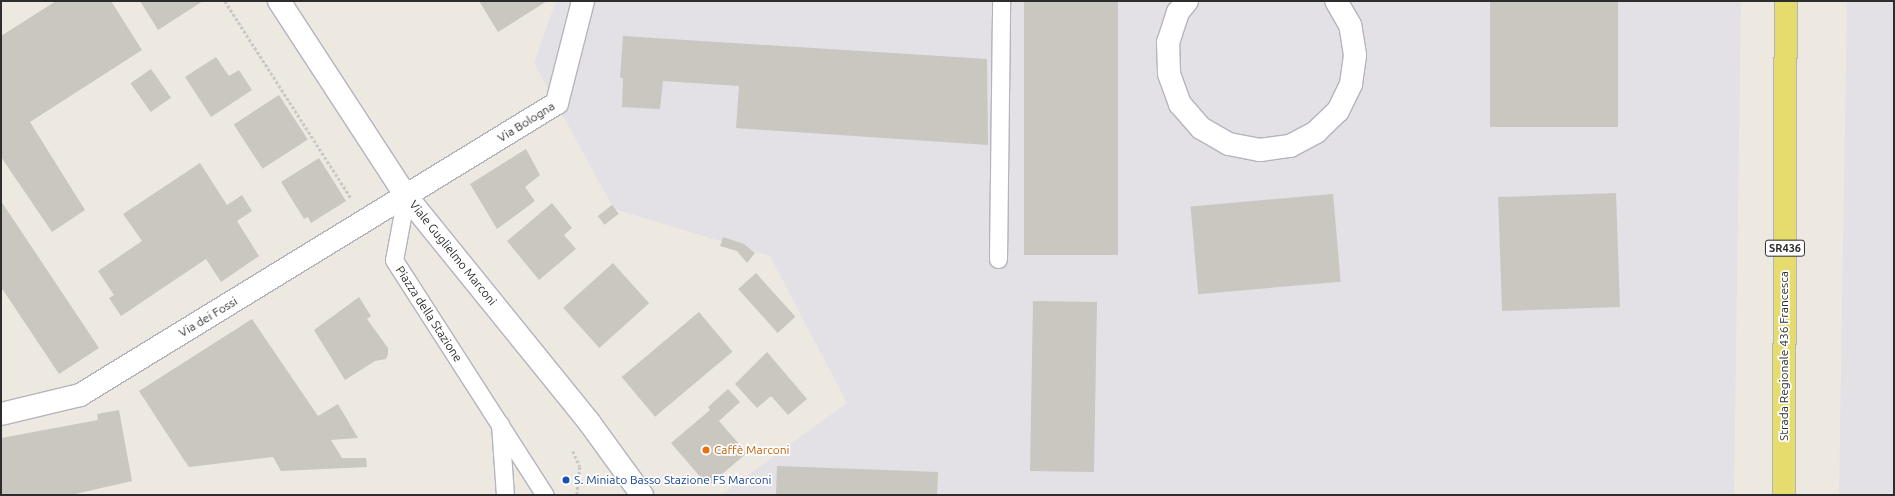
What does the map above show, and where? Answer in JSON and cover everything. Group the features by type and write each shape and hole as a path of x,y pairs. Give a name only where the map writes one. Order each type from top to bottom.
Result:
{"main road":[{"name":"Strada Regionale 436 Francesca","path":"1784,495 1786,1"}],"street":[{"name":"Viale Guglielmo Marconi","path":"279,1 406,196 584,416 642,495"},
{"name":"Via Bologna","path":"406,196 558,103 583,1"},
{"path":"1187,1 1178,12 1168,42 1169,74 1180,104 1206,132 1229,144 1260,150 1290,146 1316,132 1338,111 1351,84 1355,55 1350,25 1336,1"},
{"name":"Via dei Fossi","path":"1,414 80,395 406,196"}],"lane":[{"path":"998,259 1001,1"},
{"name":"Piazza della Stazione","path":"406,196 394,260 546,495"},
{"name":"Piazza della Stazione","path":"500,422 505,495"}],"path":[{"path":"226,1 355,204"},
{"path":"574,451 580,467 577,495"}],"shaded area":[{"path":"556,1 1741,1 1734,495 721,495 847,403 770,256 614,209 534,63"},
{"path":"1847,1 1894,1 1894,495 1839,495"}],"building":[{"path":"56,1 111,1 142,50 30,122 85,210 52,232 1,157 1,36"},
{"path":"140,1 203,1 158,30"},
{"path":"479,1 547,1 498,32"},
{"path":"1024,1 1118,1 1118,255 1024,255"},
{"path":"1490,1 1618,1 1618,127 1490,127"},
{"path":"623,36 987,59 988,145 736,128 739,86 663,81 660,109 622,107 623,78 620,78"},
{"path":"216,57 229,76 239,70 252,90 211,117 185,77"},
{"path":"151,69 171,98 151,112 131,83"},
{"path":"279,95 308,139 263,169 234,124"},
{"path":"526,149 540,175 525,187 535,201 497,229 470,184"},
{"path":"319,158 346,201 311,223 308,217 304,219 281,182"},
{"path":"200,163 227,205 242,195 252,211 237,221 259,256 221,282 206,259 121,316 109,298 114,295 98,271 142,241 123,214"},
{"path":"1616,193 1620,307 1502,311 1498,197"},
{"path":"1333,194 1341,282 1198,294 1191,206"},
{"path":"1,201 99,348 59,374 1,287"},
{"path":"552,203 572,228 564,235 576,249 539,280 507,241"},
{"path":"612,205 619,214 605,225 598,216"},
{"path":"723,237 744,244 755,253 747,263 737,251 720,246"},
{"path":"613,263 649,303 599,348 563,308"},
{"path":"756,273 795,317 778,333 738,289"},
{"path":"359,297 371,316 367,319 388,348 388,354 386,359 375,361 345,380 314,330"},
{"path":"1033,301 1097,302 1094,472 1030,471"},
{"path":"699,312 732,352 655,417 622,377"},
{"path":"252,319 318,416 338,404 358,438 331,440 342,458 366,458 367,467 281,471 273,457 189,467 139,391"},
{"path":"767,352 807,399 788,415 771,396 757,408 735,384"},
{"path":"728,389 740,402 719,421 747,453 708,486 671,443 710,410 708,407"},
{"path":"119,410 132,481 71,495 1,495 1,438 98,420 97,414"},
{"path":"777,466 938,472 937,495 776,495"}],"place":[{"name":"Caffè Marconi","path":"706,450"},
{"name":"S. Miniato Basso Stazione FS Marconi","path":"566,480"}]}
